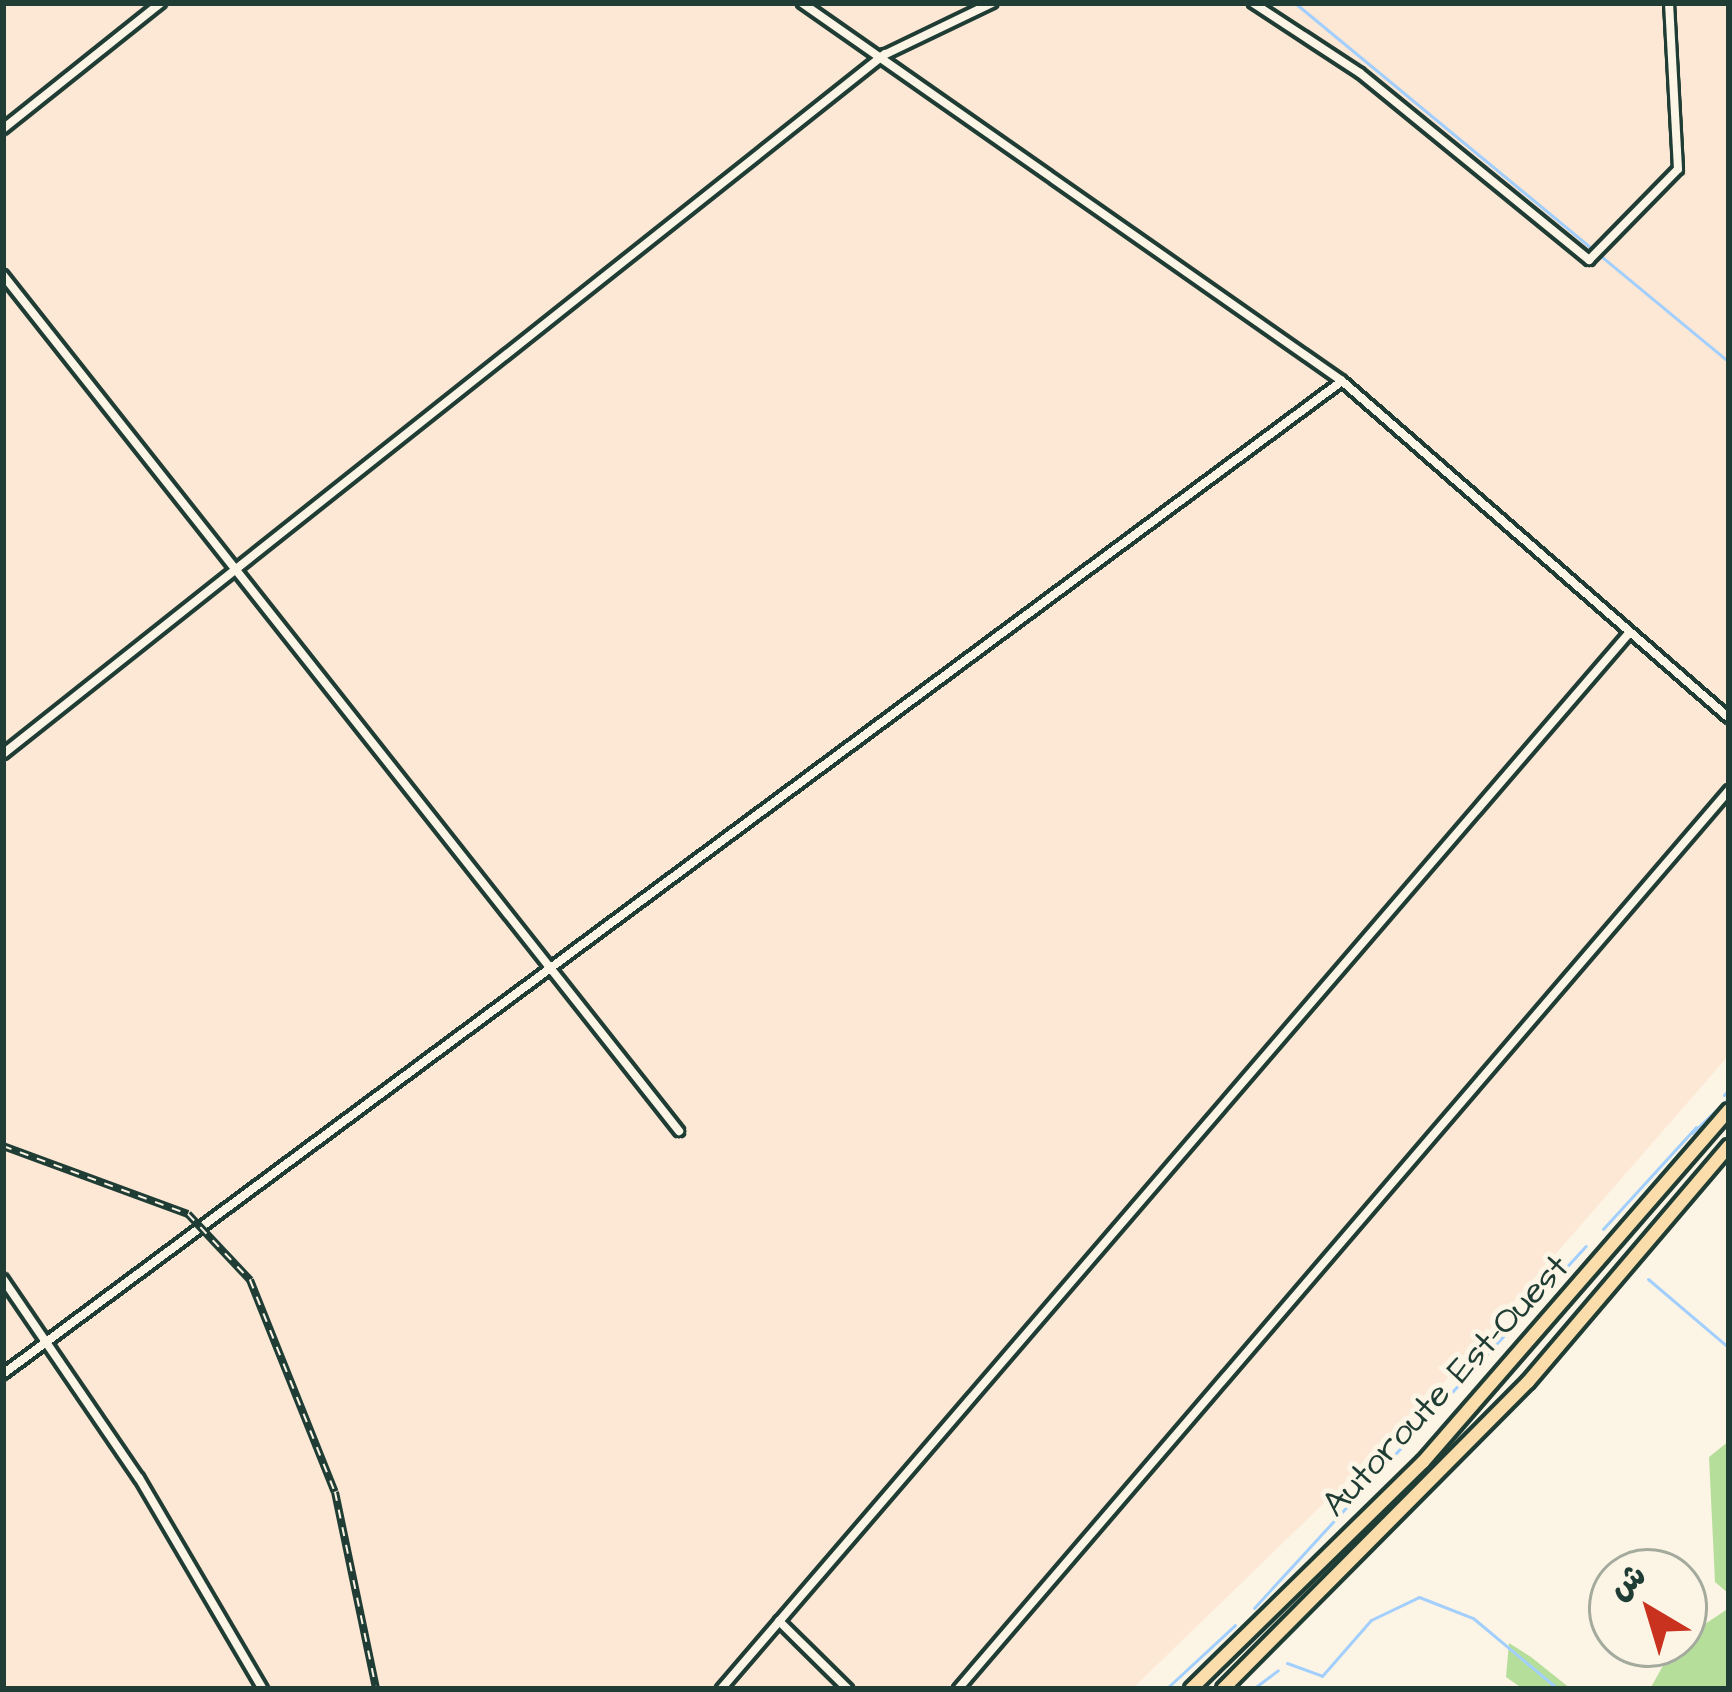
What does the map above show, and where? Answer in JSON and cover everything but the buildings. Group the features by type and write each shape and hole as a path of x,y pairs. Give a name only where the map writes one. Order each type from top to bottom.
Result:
{"highway":[{"name":"Autoroute Est-Ouest","path":"1191,1689 1424,1462 1729,1110"},
{"name":"Autoroute Est-Ouest","path":"1222,1689 1468,1447 1729,1146"}],"street":[{"path":"3,129 160,3"},
{"path":"802,3 886,54 1342,381 1729,718"},
{"path":"3,754 886,54 992,3"},
{"path":"1252,3 1360,73 1572,253 1598,259 1678,169 1669,3"},
{"path":"3,275 680,1131"},
{"path":"3,1374 1342,381"},
{"path":"721,1689 1628,634"},
{"path":"958,1689 1729,790"},
{"path":"3,1279 48,1341 263,1689"},
{"path":"779,1621 848,1689"}],"shaded area":[{"path":"3,3 1729,3 1729,1055 1417,1413 1132,1689 3,1689"}],"green space":[{"path":"1729,1441 1729,1594 1715,1582 1709,1457"},
{"path":"1729,1608 1729,1689 1650,1689 1662,1668 1708,1668 1708,1622"},
{"path":"1509,1643 1571,1689 1523,1689 1506,1677"}],"waterway":[{"path":"1295,3 1729,362"},
{"path":"1724,1095 1729,1089"},
{"path":"1692,1133 1729,1098"},
{"path":"1603,1229 1696,1127"},
{"path":"1254,1608 1586,1246"},
{"path":"1648,1279 1729,1348"},
{"path":"1287,1663 1322,1676 1371,1620 1419,1597 1473,1618 1558,1689"},
{"path":"1166,1689 1235,1625"},
{"path":"1253,1689 1278,1670"}],"railway":[{"path":"3,1146 188,1214 250,1280 335,1492 376,1689"}]}
